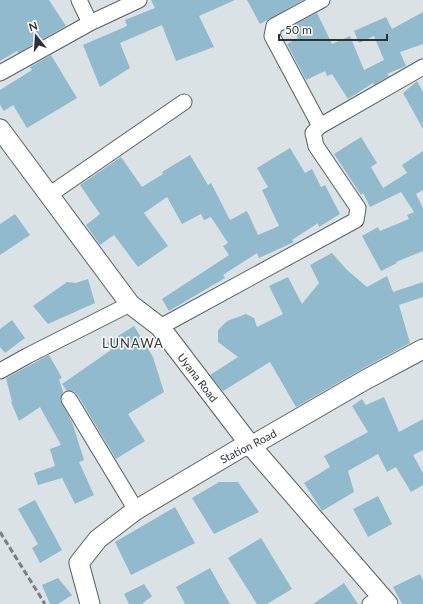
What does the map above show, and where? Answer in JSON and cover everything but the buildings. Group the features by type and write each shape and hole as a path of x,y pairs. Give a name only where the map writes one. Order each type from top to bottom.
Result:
{"street":[{"path":"79,0 90,23"},
{"path":"0,73 90,23 139,0"},
{"path":"320,126 272,36 274,26 322,0"},
{"path":"160,327 356,220 358,208 316,146 313,133 320,126 423,67"},
{"path":"49,195 184,102"},
{"name":"Uyana Road","path":"0,129 130,304 160,327 251,446 381,602"},
{"path":"0,371 130,304"},
{"name":"Station Road","path":"90,604 79,562 98,539 136,510 242,447 251,446 365,380 423,350"},
{"path":"69,399 136,510"}],"railway":[{"path":"0,532 45,604"}],"district":[{"name":"LUNAWA","path":"133,343"}]}
